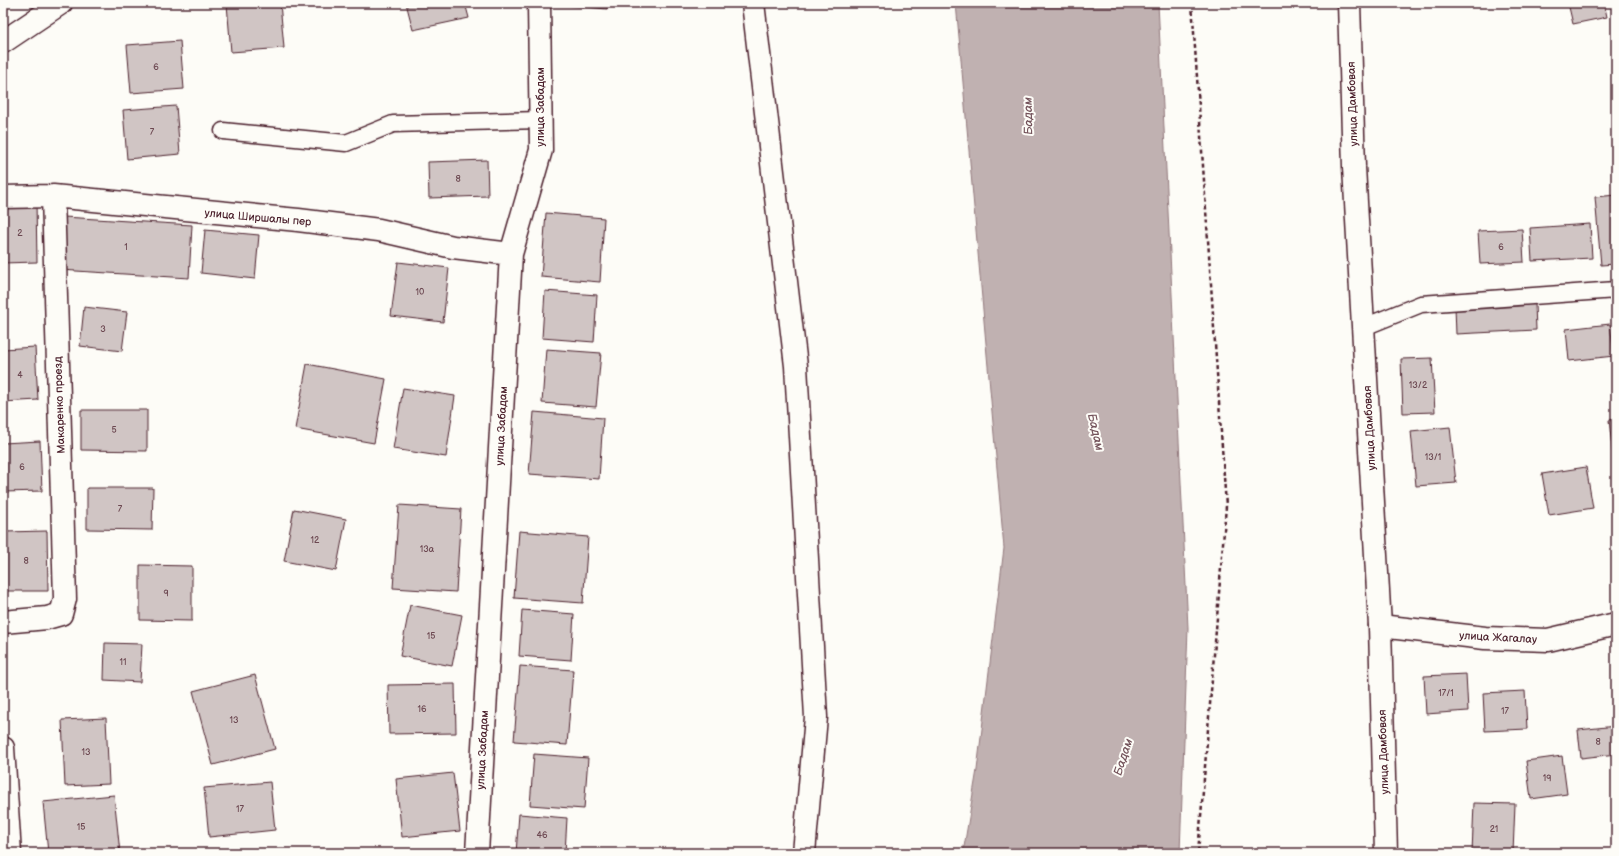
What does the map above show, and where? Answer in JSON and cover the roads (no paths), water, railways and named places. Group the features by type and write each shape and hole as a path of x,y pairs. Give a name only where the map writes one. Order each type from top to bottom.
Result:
{"street":[{"path":"3,42 61,3"},
{"name":"улица Забадам","path":"477,853 511,254 540,150 539,3"},
{"path":"753,3 796,366 816,717 804,853"},
{"name":"улица Дамбовая","path":"1349,3 1354,167 1380,626 1386,853"},
{"name":"улица Ширшалы пер","path":"3,197 53,196 379,230 453,247 511,254"},
{"name":"Макаренко проезд","path":"3,622 47,618 61,614 65,599 53,196"},
{"name":"улица Жагалау","path":"1380,626 1485,638 1548,640 1616,624"},
{"path":"3,748 10,853"}],"lane":[{"path":"223,131 346,142 393,124 540,120"},
{"path":"1364,327 1421,304 1616,290"}],"water":[{"name":"Бадам","path":"956,3 1158,3 1188,628 1180,853 963,853 977,770 1004,548"}]}
